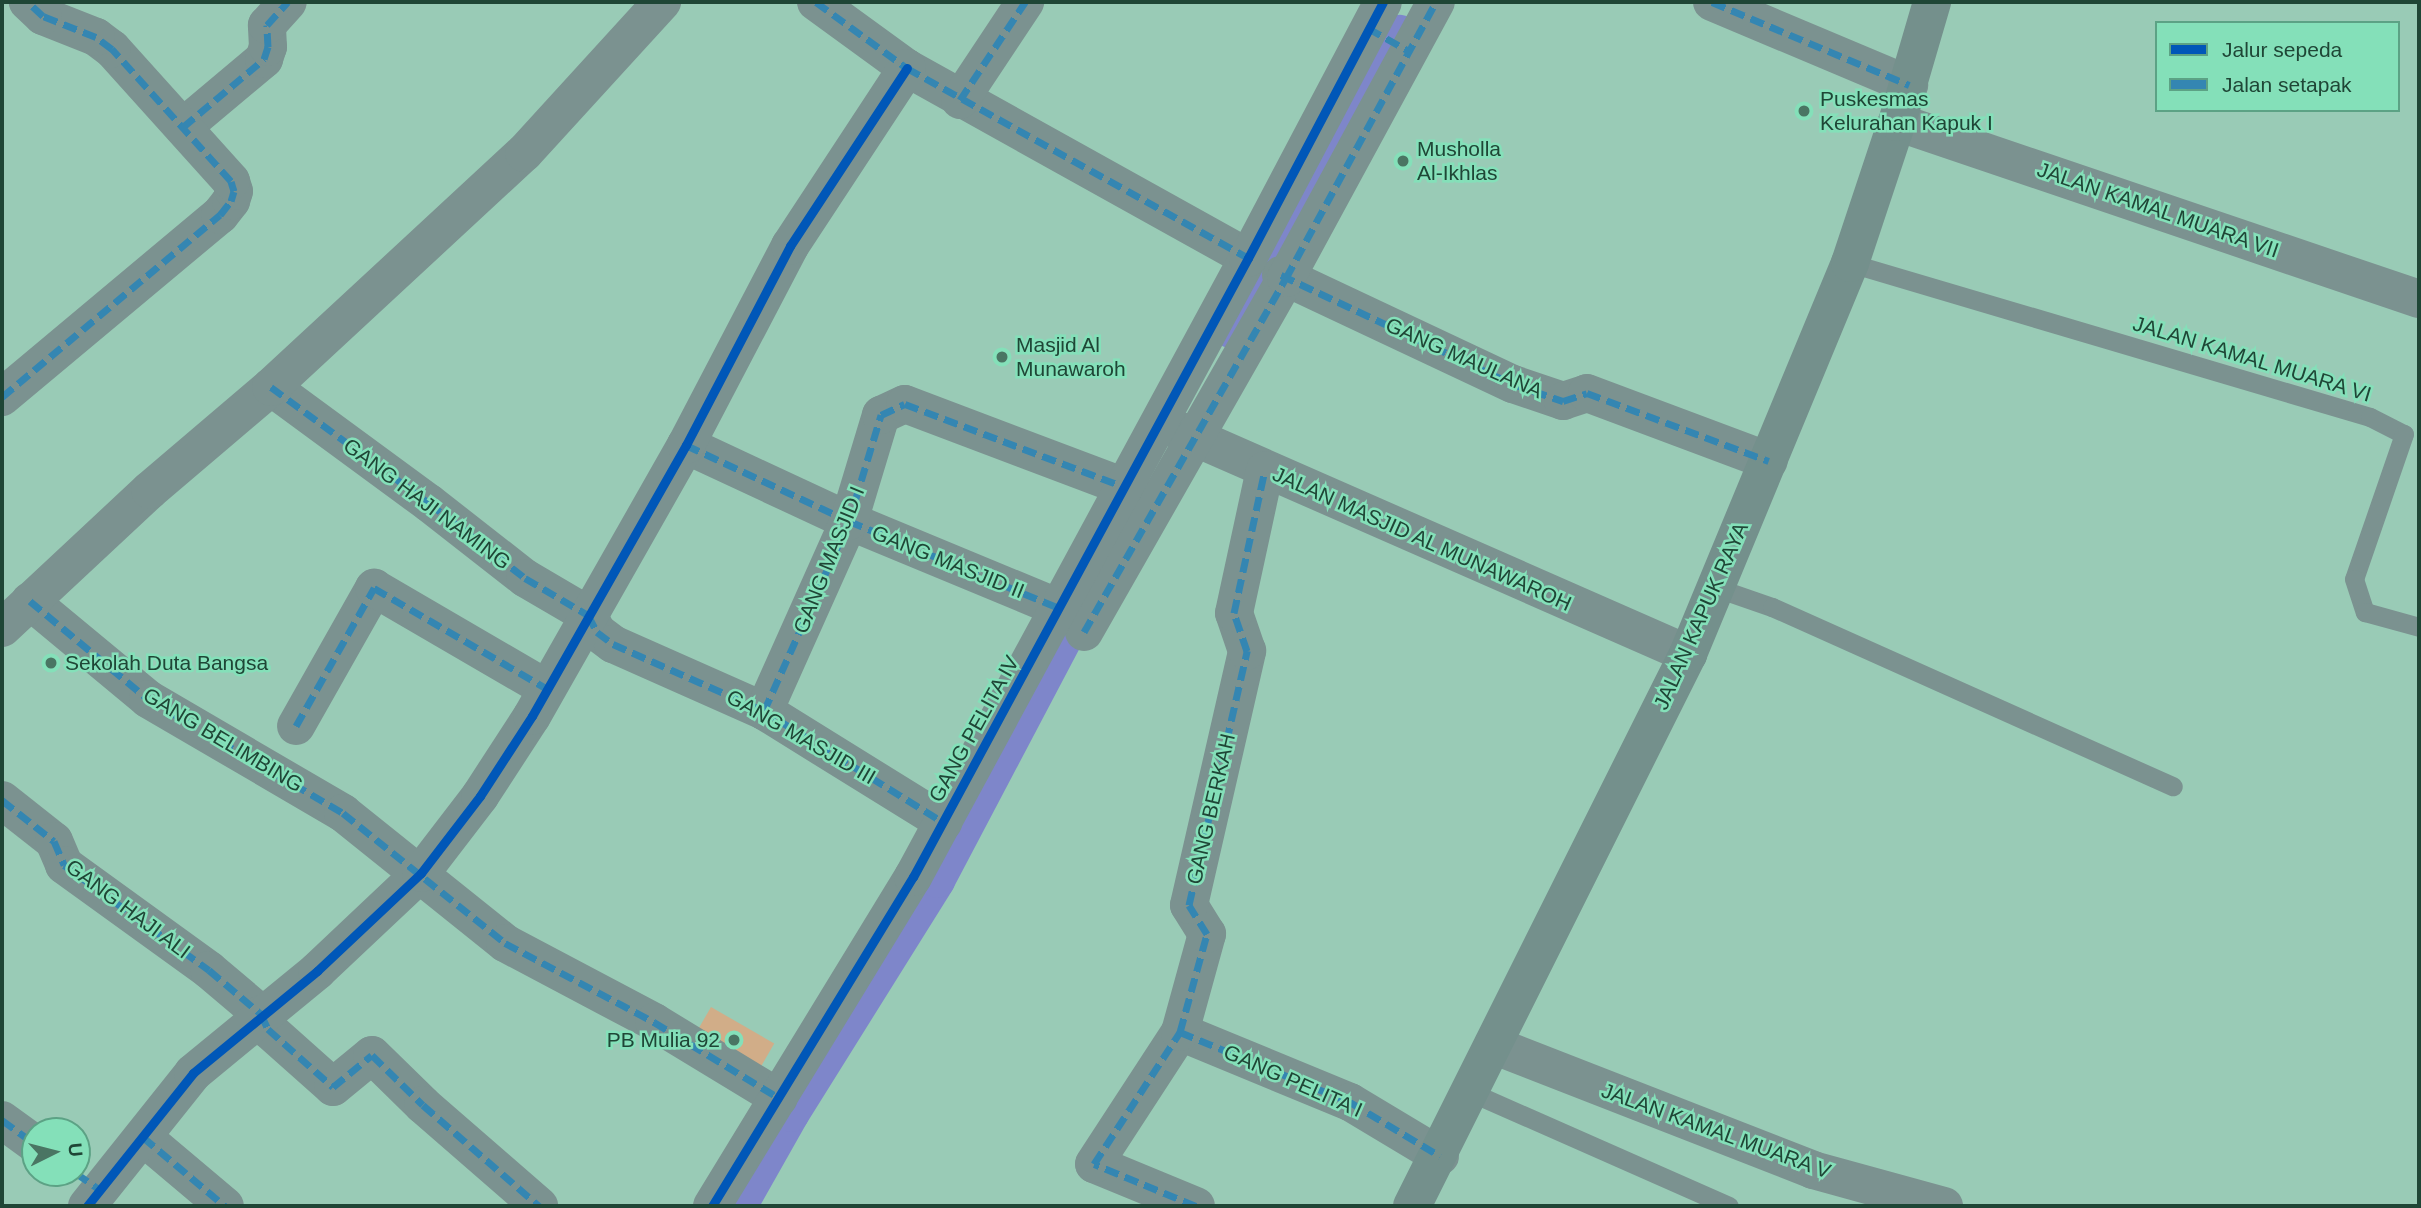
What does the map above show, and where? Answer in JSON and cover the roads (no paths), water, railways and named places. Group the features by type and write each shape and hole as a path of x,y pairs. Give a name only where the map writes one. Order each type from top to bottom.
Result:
{"main road":[{"name":"JALAN KAPUK RAYA","path":"1412,1206 1440,1156 1468,1091 1688,654 1717,587 1850,263 1909,85 1932,2"}],"street":[{"path":"2,397 220,215 231,201 234,191 231,181 106,44 96,37 43,16 28,2"},
{"path":"183,127 264,60 268,47 267,25 288,2"},
{"path":"2,628 150,490 271,387 524,153 662,2"},
{"name":"GANG MAULANA","path":"817,2 907,68 960,100 1272,270 1513,384 1563,401 1587,393 1769,461"},
{"path":"960,100 1025,2"},
{"path":"1071,620 1176,430 1272,270 1388,32 1436,2"},
{"path":"1712,2 1909,85"},
{"path":"87,1190 143,1137 192,1073 317,971 421,873 480,796 531,716 686,445 790,246 907,68"},
{"name":"JALAN KAMAL MUARA VII","path":"1897,122 2419,299"},
{"name":"GANG HAJI NAMING","path":"271,387 429,503 525,578 588,615"},
{"name":"GANG MASJID I","path":"764,711 849,522 881,415 905,404 1125,487"},
{"name":"JALAN MASJID AL MUNAWAROH","path":"1176,430 1688,654"},
{"name":"GANG PELITA IV","path":"712,1206 943,822 1036,653 1071,620 1125,487 1176,430"},
{"name":"GANG MASJID II","path":"686,445 849,522 1071,620"},
{"name":"GANG BERKAH","path":"1196,1206 1094,1164 1180,1032 1207,934 1189,905 1247,652 1234,613 1265,470"},
{"path":"296,726 374,588 546,688"},
{"name":"GANG BELIMBING","path":"30,601 148,699 309,791 421,873 505,943 654,1022 779,1098"},
{"name":"GANG MASJID III","path":"588,615 597,632 612,644 764,711 943,822"},
{"name":"GANG HAJI ALI","path":"2,800 54,841 64,865 209,970 261,1014 268,1029 334,1087 372,1055 423,1105 540,1206"},
{"name":"GANG PELITA I","path":"1180,1032 1350,1102 1440,1156"},
{"name":"JALAN KAMAL MUARA V","path":"1493,1045 1813,1170 1944,1206"},
{"path":"2,1120 21,1134"},
{"path":"143,1137 225,1206"}],"lane":[{"name":"JALAN KAMAL MUARA VI","path":"1850,263 2370,417 2404,434 2354,579 2365,612 2419,627"},
{"path":"1717,587 1772,607 2173,786"},
{"path":"1468,1091 1729,1206"}],"waterway":[{"path":"1230,330 1399,32"},
{"path":"739,1206 791,1114 937,880 1087,595"}],"place":[{"name":"Puskesmas Kelurahan Kapuk I","path":"1804,111"},
{"name":"Musholla Al-Ikhlas","path":"1403,161"},
{"name":"Masjid Al Munawaroh","path":"1002,357"},
{"name":"Sekolah Duta Bangsa","path":"51,663"},
{"name":"PB Mulia 92","path":"734,1040"}]}
